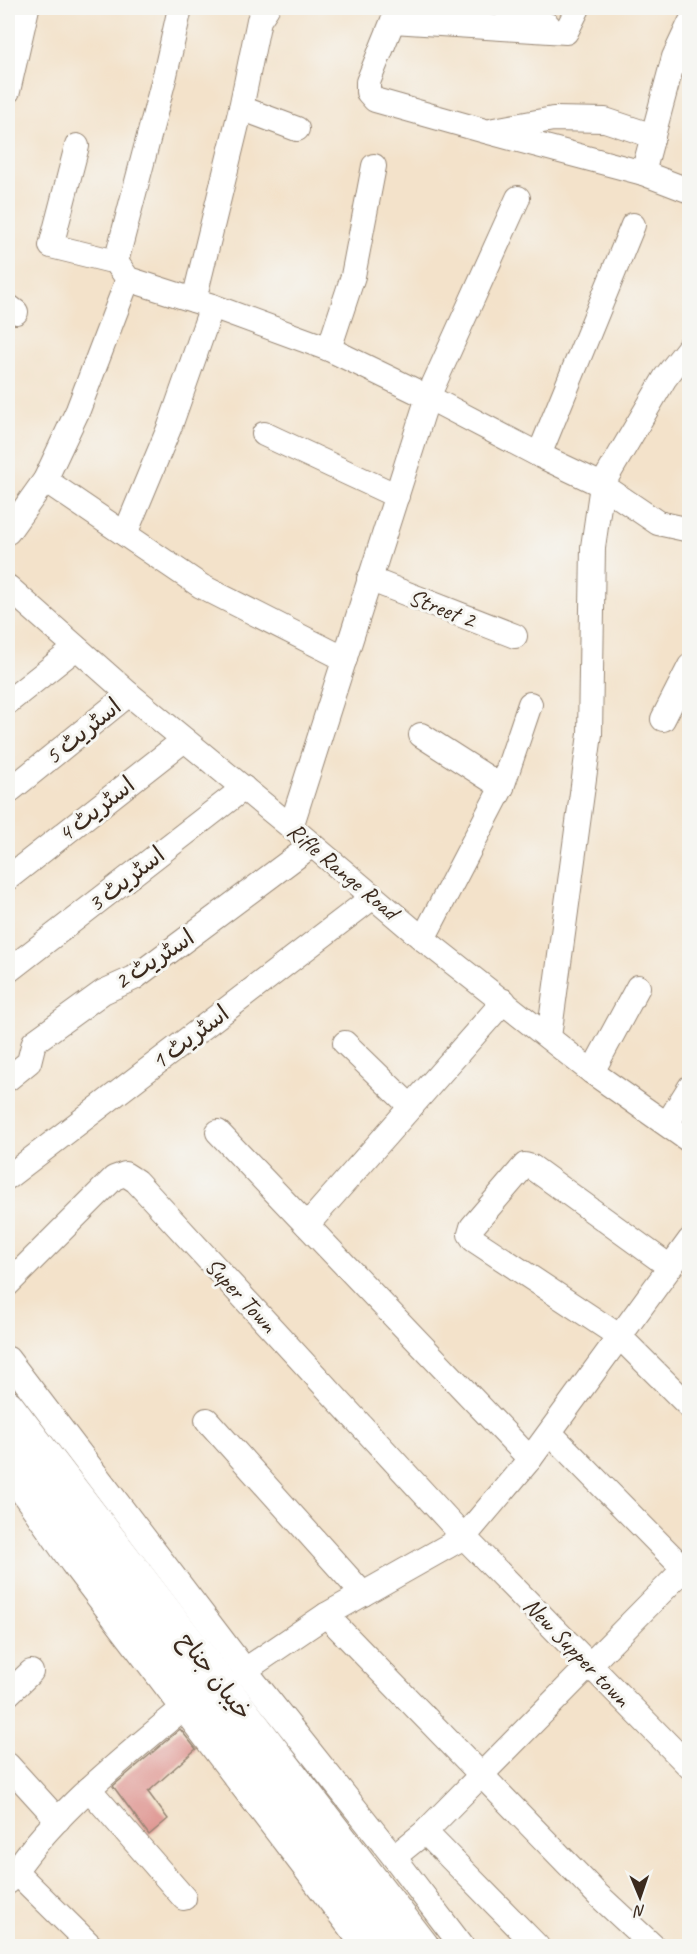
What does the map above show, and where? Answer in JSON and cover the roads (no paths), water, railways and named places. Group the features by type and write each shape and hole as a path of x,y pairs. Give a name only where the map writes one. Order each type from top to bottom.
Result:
{"main road":[{"name":"خیبان جناح","path":"8,1405 424,1947"},
{"name":"خیبان جناح","path":"8,1443 392,1947"}],"street":[{"path":"8,91 27,8"},
{"path":"8,532 45,480 78,410 122,271 180,8"},
{"path":"125,534 170,426 203,303 259,20 267,8"},
{"path":"506,8 566,32"},
{"path":"566,32 578,8"},
{"path":"566,32 395,14 369,82 368,92 375,100 643,173 690,191"},
{"path":"643,173 653,136 682,62 690,23"},
{"path":"242,108 297,129"},
{"path":"484,131 553,119 605,120 653,136"},
{"path":"77,146 51,246 329,349 429,397 539,455 602,484 658,523 690,530"},
{"path":"329,349 353,276 374,166"},
{"path":"291,826 429,397 518,198"},
{"path":"539,455 633,225"},
{"path":"549,1038 590,734 593,547 602,484 665,378 690,346"},
{"path":"264,434 397,496"},
{"path":"45,480 201,586 345,659"},
{"name":"Street 2","path":"369,579 515,636"},
{"name":"Rifle Range Road","path":"11,597 291,826 423,939 592,1072 690,1141"},
{"path":"8,702 76,648"},
{"path":"663,719 690,666"},
{"name":"اسٹریٹ 5","path":"8,792 129,694"},
{"path":"423,939 501,787 530,704"},
{"path":"421,735 501,787"},
{"name":"اسٹریٹ 4","path":"8,878 184,740"},
{"name":"اسٹریٹ 3","path":"8,971 244,788"},
{"name":"اسٹریٹ 2","path":"8,1079 29,1062 34,1042 103,992 134,978 312,845"},
{"name":"اسٹریٹ 1","path":"8,1177 373,897"},
{"path":"592,1072 638,987"},
{"path":"307,1225 504,1001"},
{"path":"345,1043 411,1107"},
{"path":"667,1124 690,1087"},
{"path":"218,1132 530,1459"},
{"path":"670,1267 532,1167 525,1165 472,1227 470,1234 474,1240 619,1336 690,1407"},
{"name":"Super Town","path":"8,1284 114,1178 125,1174 136,1181 464,1537"},
{"path":"245,1670 326,1615 464,1537 530,1459 690,1240"},
{"path":"8,1359 245,1670 394,1857 462,1947"},
{"path":"207,1420 363,1594"},
{"path":"394,1857 425,1832 688,1569 549,1433"},
{"path":"8,1472 72,1563 364,1947"},
{"name":"New Supper town","path":"464,1537 690,1767"},
{"path":"326,1615 597,1894 653,1947"},
{"path":"8,1694 32,1672"},
{"path":"91,1947 11,1876 58,1820 88,1790 183,1708"},
{"path":"8,1765 58,1820"},
{"path":"88,1790 184,1898"},
{"path":"425,1832 537,1947"}]}
